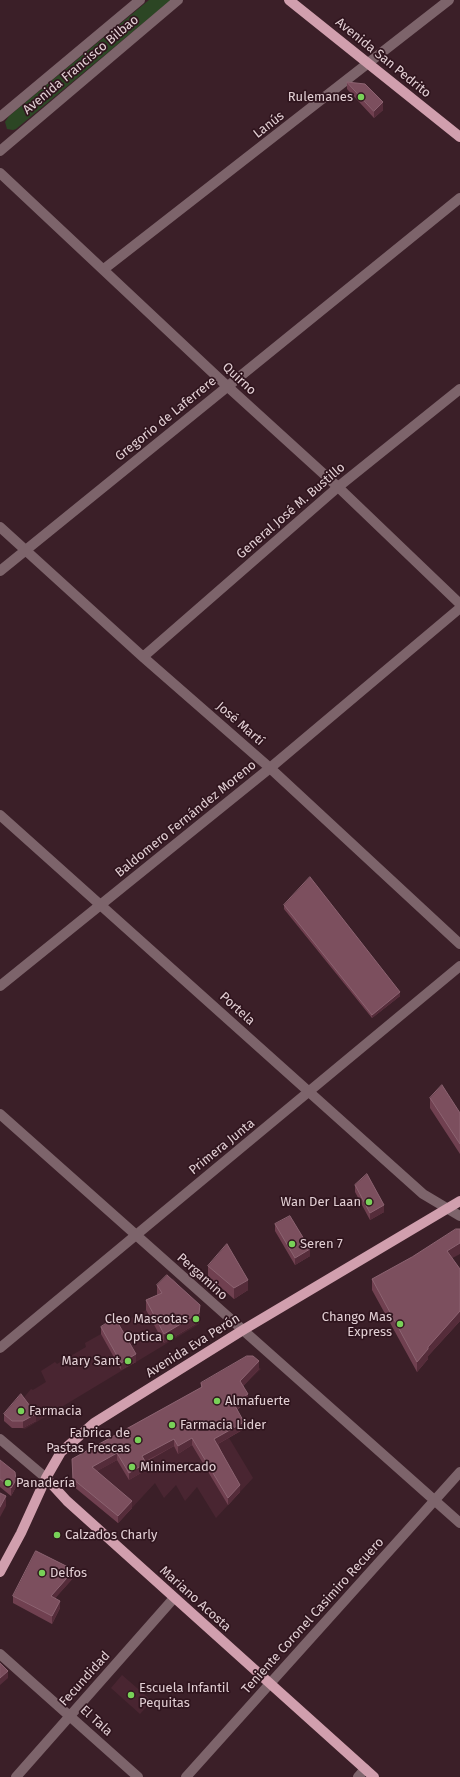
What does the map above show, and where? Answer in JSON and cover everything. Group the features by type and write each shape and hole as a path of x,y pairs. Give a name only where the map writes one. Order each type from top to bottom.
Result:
{"main road":[{"name":"Avenida San Pedrito","path":"289,0 460,137"},
{"name":"Avenida Eva Perón","path":"0,1572 21,1533 46,1478 61,1452 94,1423 243,1330 460,1201"},
{"name":"Mariano Acosta","path":"46,1478 67,1501 374,1777"}],"street":[{"name":"Avenida Francisco Bilbao","path":"0,117 140,0"},
{"name":"Avenida Francisco Bilbao","path":"0,151 178,0"},
{"name":"Lanús","path":"104,269 449,0"},
{"name":"Quirno","path":"0,173 227,386 338,487 460,604"},
{"name":"Gregorio de Laferrere","path":"0,571 460,198"},
{"name":"General José M. Bustillo","path":"143,657 338,487 460,390"},
{"name":"José Martí","path":"0,527 143,657 270,768 460,944"},
{"name":"Baldomero Fernández Moreno","path":"0,986 270,768 460,608"},
{"name":"Portela","path":"0,815 423,1194 460,1216"},
{"name":"Primera Junta","path":"0,1348 460,966"},
{"name":"Pergamino","path":"0,1114 460,1523"},
{"name":"Mariano Acosta","path":"0,1439 46,1478"},
{"name":"Teniente Coronel Casimiro Recuero","path":"186,1777 460,1472"},
{"name":"Fecundidad","path":"16,1777 174,1598"},
{"name":"El Tala","path":"0,1654 138,1777"},
{"path":"358,1777 365,1769"}],"shaded area":[{"path":"173,1278 200,1313 199,1324 25,1429 13,1426 21,1401 31,1389 33,1390 46,1382 41,1371 55,1362 57,1364 86,1347 85,1343 161,1302 157,1294"},
{"path":"253,1363 261,1369 240,1389 248,1401 234,1412 244,1429 229,1438 253,1478 216,1518 197,1487 185,1501 176,1485 164,1498 155,1483 118,1523 74,1486"},
{"name":"Escuela Infantil Pequitas","path":"122,1675 152,1701 140,1714 111,1688"}],"green space":[{"path":"149,0 171,0 16,129 7,129 5,122 9,116"}],"building":[{"path":"347,82 365,84 383,102 374,111"},
{"path":"310,877 400,992 372,1015 284,905"},
{"path":"442,1085 460,1113 460,1144 430,1098"},
{"name":"Wan Der Laan","path":"367,1174 384,1205 370,1213 355,1185"},
{"name":"Seren 7","path":"290,1216 310,1249 295,1258 275,1224"},
{"path":"456,1229 460,1229 460,1243 447,1251 460,1269 460,1311 428,1347 417,1362 372,1279 412,1257"},
{"path":"227,1244 248,1280 234,1288 208,1266"},
{"path":"167,1275 200,1305 199,1313 164,1334 146,1300 162,1293 157,1285"},
{"path":"115,1318 136,1354 121,1363 101,1327"},
{"path":"247,1356 253,1356 259,1361 240,1381 248,1394 234,1404 244,1422 214,1439 240,1485 228,1498 192,1438 178,1446 174,1439 142,1456 146,1463 129,1473 117,1453 92,1467 132,1501 118,1516 73,1479 72,1459 202,1387 201,1383"},
{"path":"21,1394 36,1414 23,1421 12,1421 4,1414"},
{"path":"0,1460 15,1472 16,1480 11,1488 0,1479"},
{"path":"0,1493 6,1496 0,1507"},
{"path":"36,1551 74,1570 51,1596 60,1601 52,1616 13,1596"},
{"path":"0,1663 8,1671 0,1678"}],"place":[{"name":"Rulemanes","path":"361,97"},
{"name":"Wan Der Laan","path":"369,1202"},
{"name":"Seren 7","path":"292,1244"},
{"name":"Cleo Mascotas","path":"196,1319"},
{"name":"Chango Mas Express","path":"400,1324"},
{"name":"Optica","path":"170,1337"},
{"name":"Mary Sant","path":"128,1361"},
{"name":"Almafuerte","path":"217,1401"},
{"name":"Farmacia","path":"21,1411"},
{"name":"Farmacia Lider","path":"172,1425"},
{"name":"Fabrica de Pastas Frescas","path":"138,1440"},
{"name":"Minimercado","path":"132,1467"},
{"name":"Panadería","path":"8,1483"},
{"name":"Calzados Charly","path":"57,1535"},
{"name":"Delfos","path":"42,1573"},
{"name":"Escuela Infantil Pequitas","path":"131,1695"}]}
